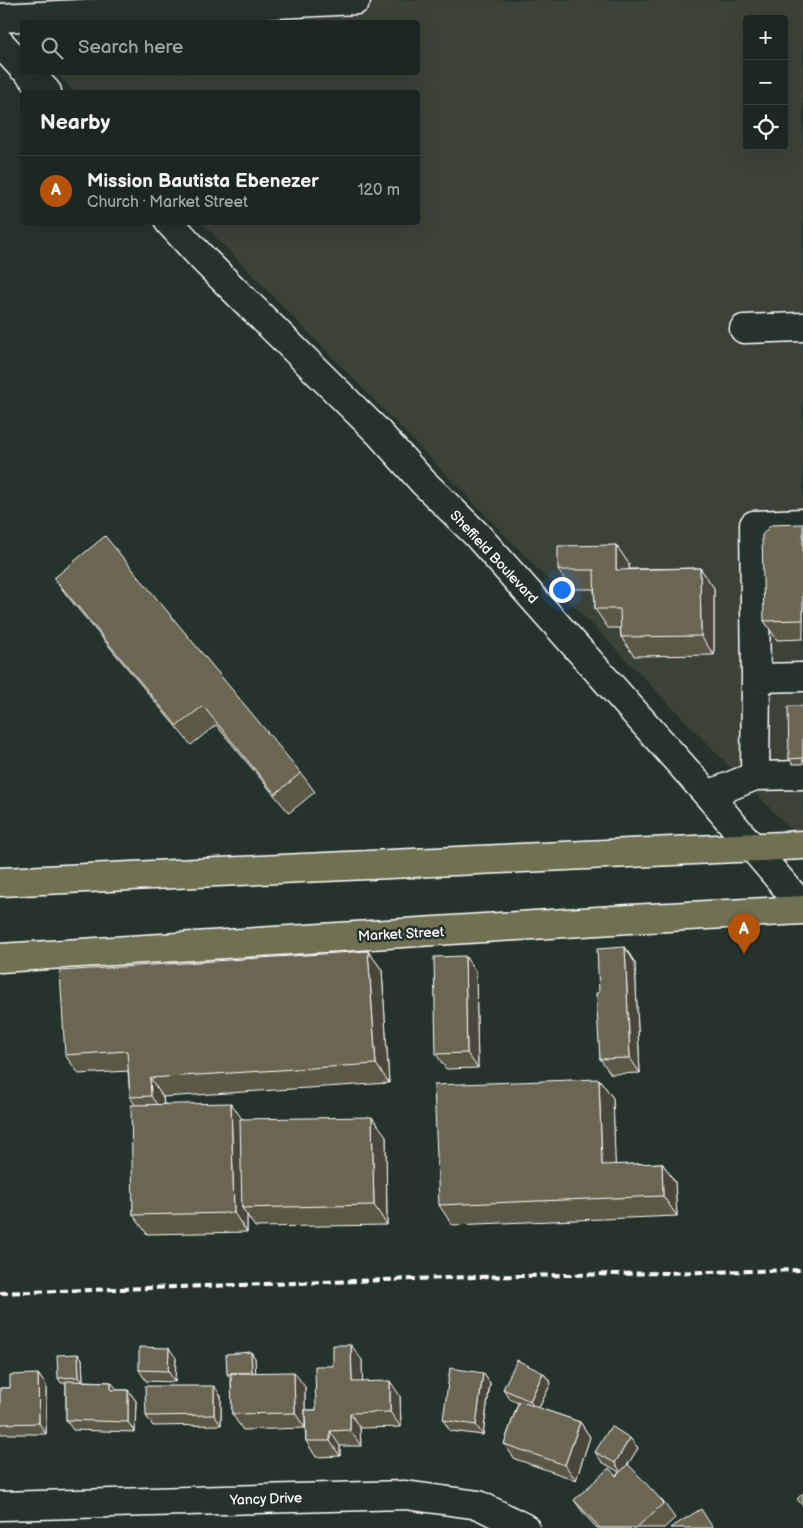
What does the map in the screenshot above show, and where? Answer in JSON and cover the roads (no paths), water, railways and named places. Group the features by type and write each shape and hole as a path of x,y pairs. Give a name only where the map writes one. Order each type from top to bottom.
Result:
{"main road":[{"path":"0,882 803,845"},
{"name":"Market Street","path":"0,958 803,908"}],"street":[{"path":"0,18 356,0"},
{"path":"0,43 20,65"},
{"path":"31,75 45,90"},
{"name":"Sheffield Boulevard","path":"172,225 204,260 378,432 423,482 477,535 708,795 803,908"},
{"path":"744,329 803,327"},
{"path":"755,776 754,525 803,523"},
{"path":"756,678 803,677"},
{"path":"708,795 755,776 803,775"},
{"name":"Yancy Drive","path":"0,1506 406,1495 479,1505 525,1528"}],"railway":[{"path":"0,1293 474,1277 803,1270"}],"place":[{"name":"Mission Bautista Ebenezer","path":"744,954"}]}
